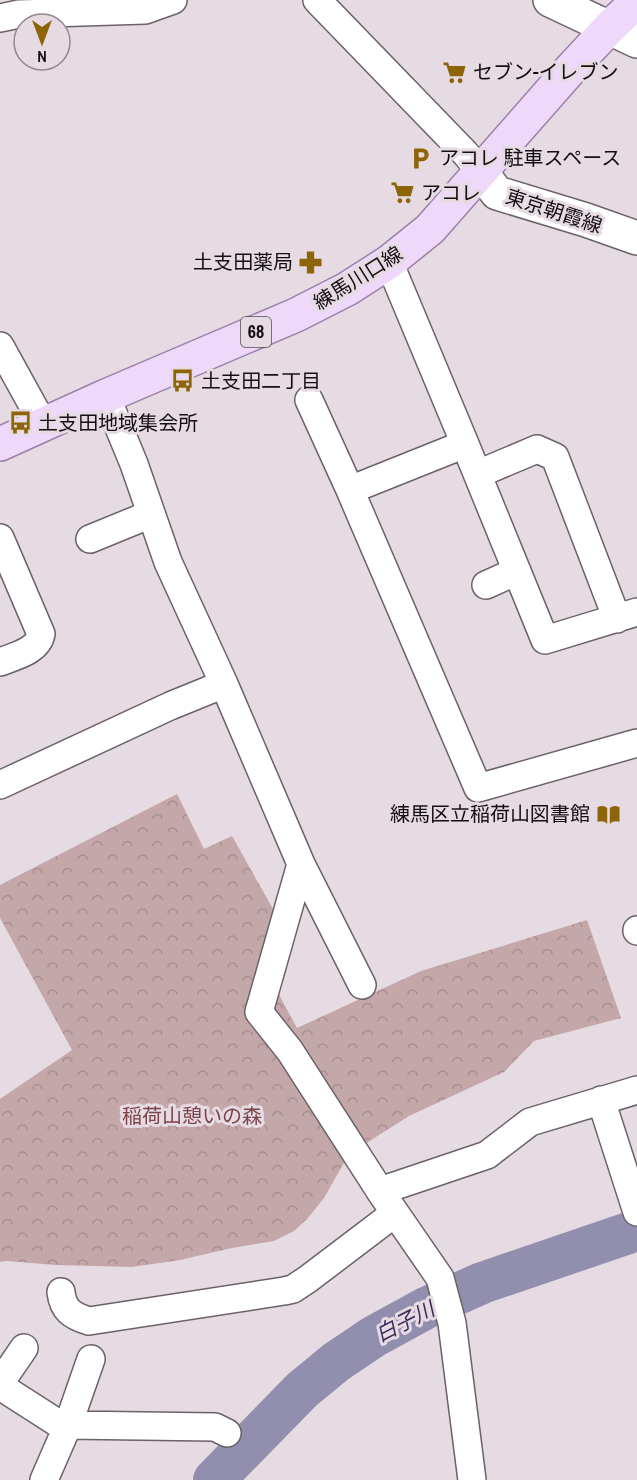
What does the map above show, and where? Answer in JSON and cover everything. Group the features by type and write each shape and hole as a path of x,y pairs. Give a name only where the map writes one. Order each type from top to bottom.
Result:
{"main road":[{"path":"550,0 623,35"},
{"name":"練馬川口線","path":"0,444 296,315 347,289 389,262 430,229 568,72 623,35 637,1"},
{"name":"東京朝霞線","path":"480,171 497,193 637,238"}],"street":[{"path":"12,11 145,10 173,0"},
{"path":"317,0 480,171"},
{"path":"389,262 545,640 627,616 555,457 537,449 477,474"},
{"path":"0,346 44,424"},
{"path":"106,396 134,464 179,587 224,684 301,864 362,985"},
{"path":"309,400 478,788 637,743"},
{"path":"350,490 465,444"},
{"path":"90,539 151,514"},
{"path":"0,538 41,634 40,642 33,648 0,662"},
{"path":"486,585 517,571"},
{"path":"0,785 170,706 224,684"},
{"path":"301,864 259,1012 290,1051 387,1202 440,1278 452,1318 472,1480"},
{"path":"61,1292 62,1302 66,1309 77,1318 89,1321 293,1288 308,1279 387,1202 488,1155 530,1122 637,1090"},
{"path":"600,1100 637,1212"},
{"path":"24,1348 0,1385 67,1427 215,1427 227,1433"},
{"path":"44,1480 67,1427 91,1359"}],"green space":[{"name":"稲荷山憩いの森","path":"177,794 204,849 232,836 278,918 263,965 297,1028 421,971 587,920 621,1018 534,1041 504,1072 409,1116 349,1154 324,1198 308,1218 294,1231 274,1241 132,1267 0,1262 0,1099 72,1050 0,918 0,885"}],"waterway":[{"name":"白子川","path":"214,1480 302,1390 336,1362 373,1337 426,1308 482,1283 637,1230"}],"place":[{"name":"セブン-イレブン","path":"455,72"},
{"name":"アコレ 駐車スペース","path":"421,158"},
{"name":"アコレ","path":"403,193"},
{"name":"土支田薬局","path":"311,262"},
{"name":"土支田二丁目","path":"183,381"},
{"name":"土支田地域集会所","path":"20,423"},
{"name":"練馬区立稲荷山図書館","path":"608,814"}]}
